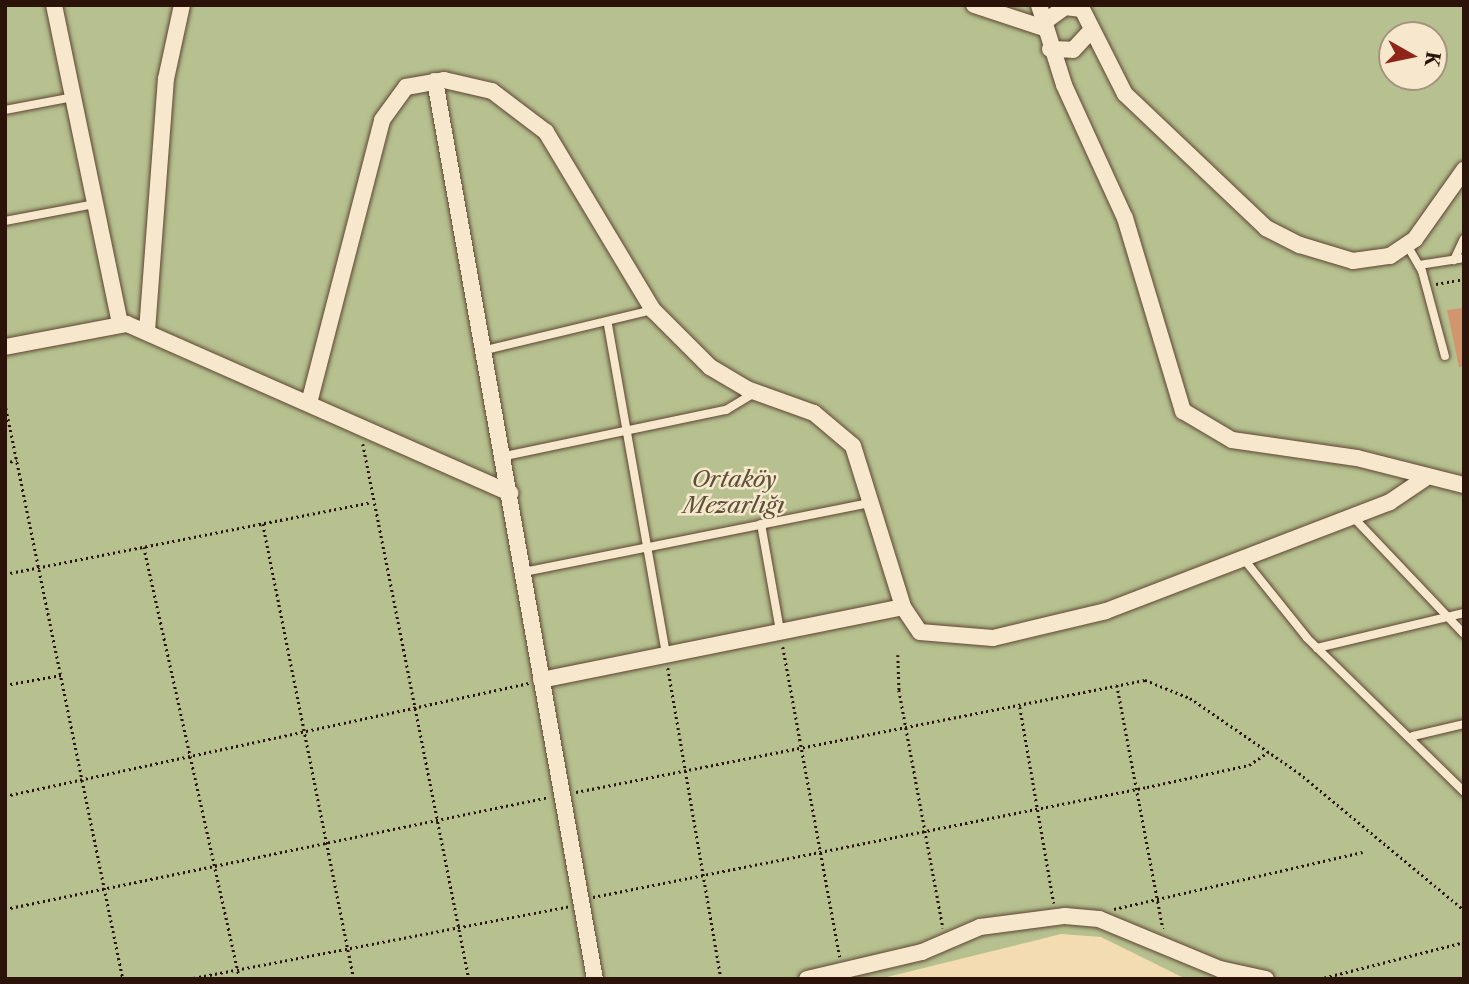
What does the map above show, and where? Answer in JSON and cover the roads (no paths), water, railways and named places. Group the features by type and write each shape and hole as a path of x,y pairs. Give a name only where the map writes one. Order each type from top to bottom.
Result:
{"street":[{"path":"54,5 120,324"},
{"path":"147,331 166,79 182,5"},
{"path":"974,5 1044,26"},
{"path":"1039,5 1050,49 1125,218 1183,411 1232,440 1357,457 1424,479 1464,485"},
{"path":"1044,26 1065,7 1081,7 1090,32 1125,94 1266,228 1353,261 1379,260 1407,245 1464,170"},
{"path":"1050,49 1073,50 1090,32"},
{"path":"309,403 382,120 407,87 435,81 492,91 547,132 653,310 710,367 755,392 814,414 841,432 860,459 903,607 920,632 993,638 1106,611 1353,517 1402,496 1424,479"},
{"path":"435,81 505,456 541,680 595,979"},
{"path":"5,346 120,324 147,331 510,493"},
{"path":"541,680 903,607"},
{"path":"807,979 946,943 980,927 1056,917 1099,919 1220,969 1266,979"}],"lane":[{"path":"5,110 73,97"},
{"path":"5,221 95,204"},
{"path":"1454,260 1464,239"},
{"path":"1407,245 1419,265 1445,356"},
{"path":"1419,265 1464,258"},
{"path":"486,350 608,325 653,310"},
{"path":"608,325 666,655"},
{"path":"505,456 726,410 755,392"},
{"path":"524,572 873,502"},
{"path":"1353,517 1464,634"},
{"path":"761,524 780,631"},
{"path":"1243,558 1317,648 1413,736 1464,792"},
{"path":"1317,648 1464,613"},
{"path":"1413,736 1464,724"}],"park label":[{"name":"Ortaköy Mezarlığı","path":"734,492"}]}
